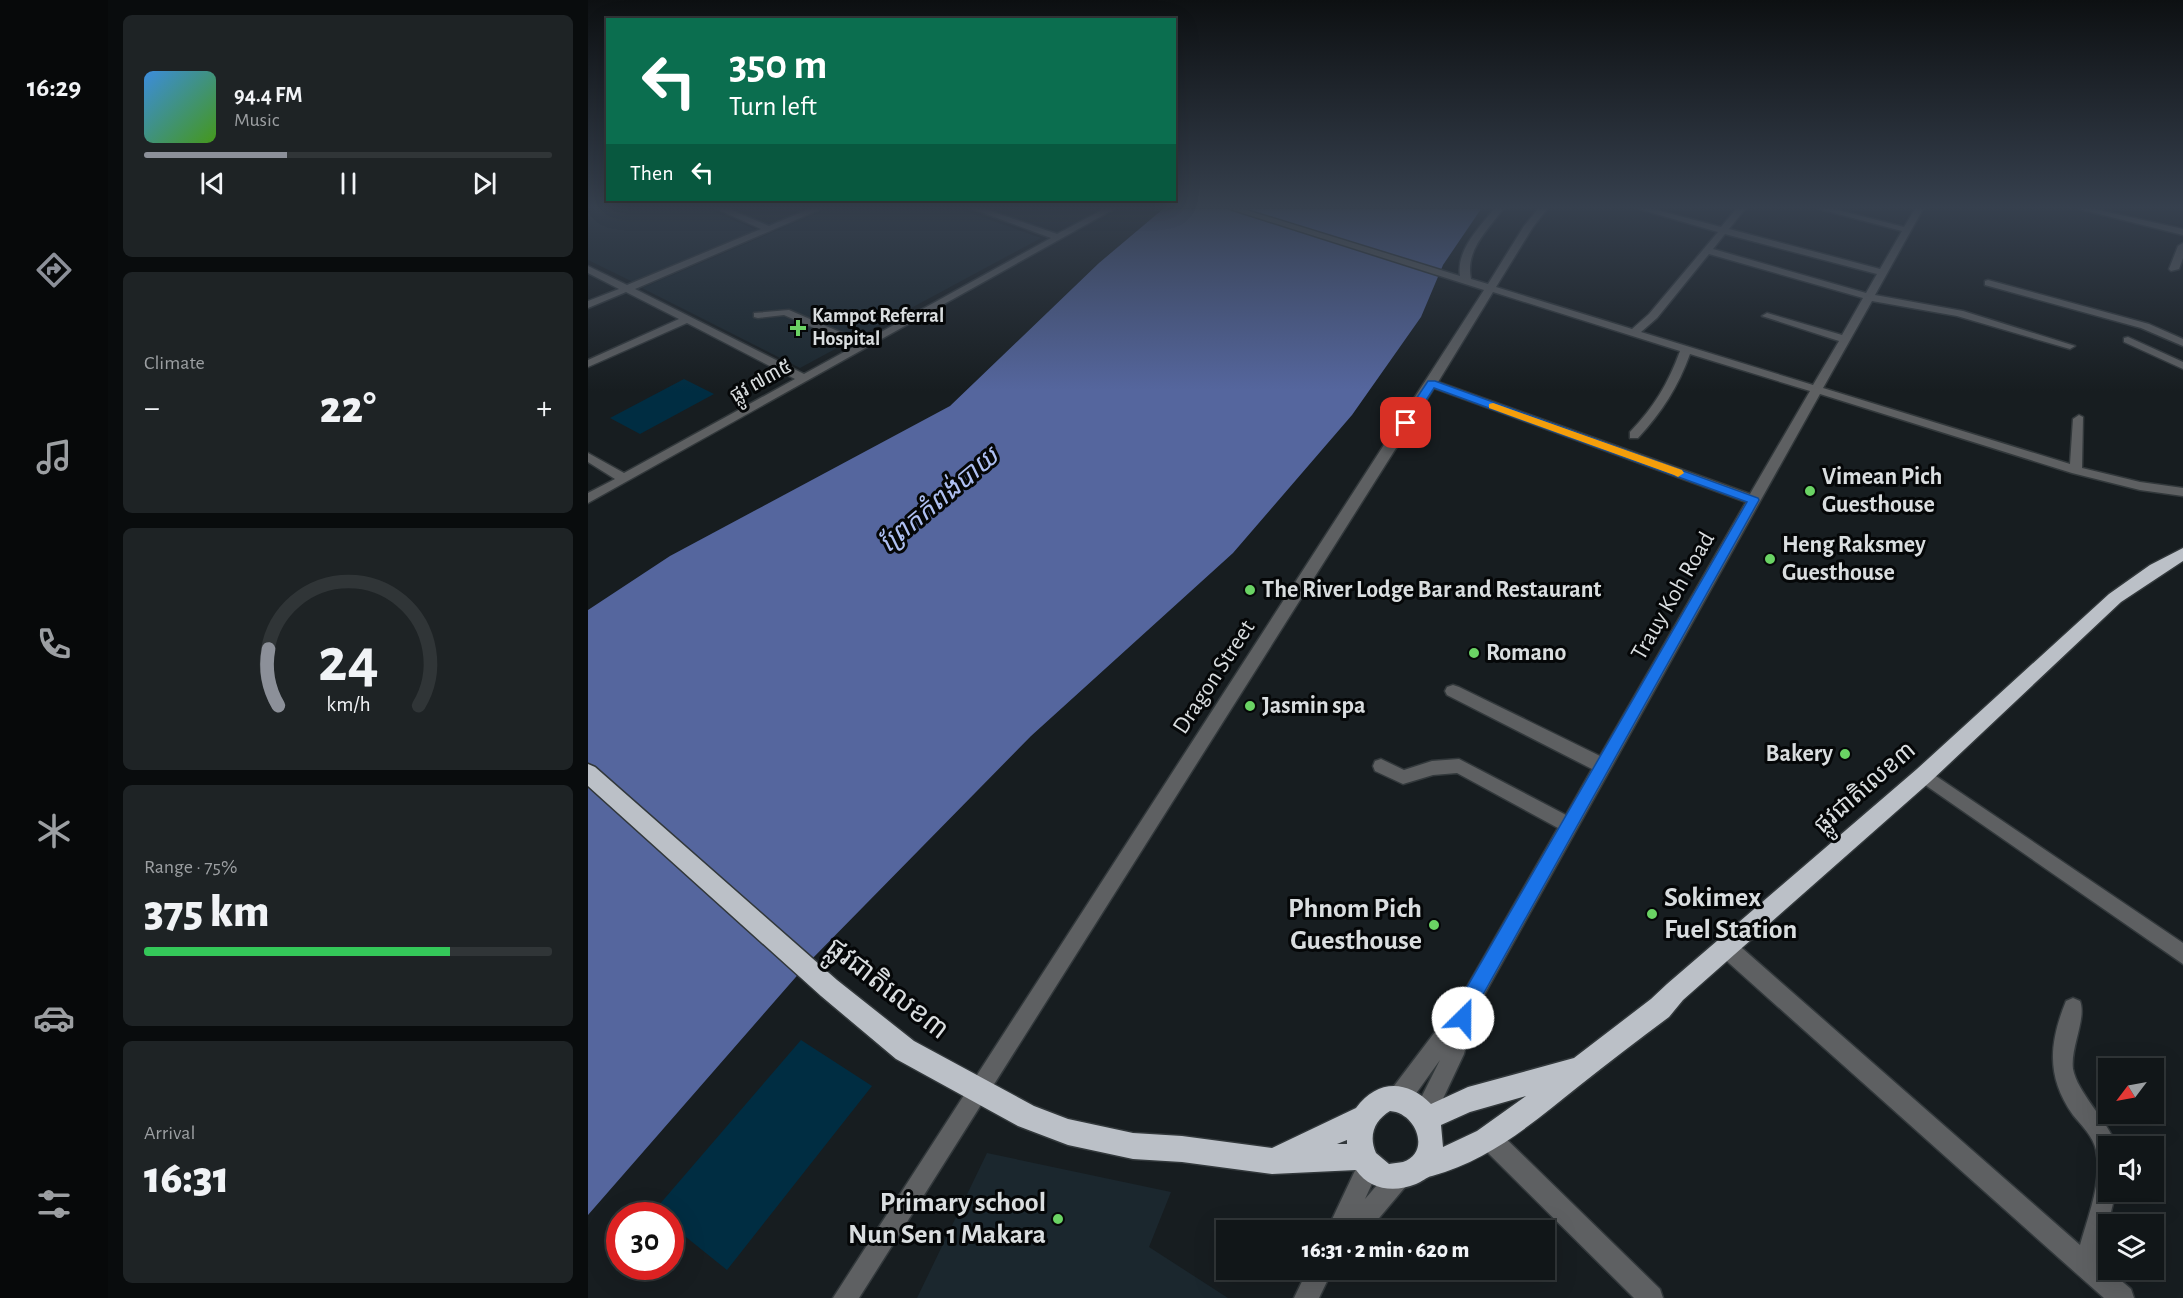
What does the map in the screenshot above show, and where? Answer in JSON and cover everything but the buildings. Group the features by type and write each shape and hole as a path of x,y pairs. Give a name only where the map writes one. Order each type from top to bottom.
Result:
{"highway":[{"name":"ផ្លូវជាតិលេខ៣","path":"1423,1164 1439,1163 1489,1138 1537,1104 1660,1008 1675,992 1924,775 2115,598 2156,569 2183,554"},
{"name":"ផ្លូវជាតិលេខ៣","path":"588,773 829,988 905,1050 1027,1117 1092,1138 1134,1146 1182,1149 1272,1161 1366,1161"},
{"name":"ផ្លូវជាតិលេខ៣","path":"1425,1117 1468,1100 1585,1066"},
{"path":"1272,1161 1363,1118 1378,1101 1399,1098 1413,1103 1425,1117 1431,1134 1429,1150 1423,1164 1413,1173 1398,1178 1382,1176 1366,1161 1359,1144 1359,1131 1363,1118"}],"street":[{"path":"589,270 802,378"},
{"path":"588,305 673,270"},
{"name":"ផ្លូវ ៧៣៥","path":"588,499 997,270"},
{"path":"1432,270 2076,470 2140,486 2183,492"},
{"path":"1462,270 1463,279"},
{"name":"Dragon Street","path":"845,1298 1502,270"},
{"path":"1634,333 1653,316 1690,270"},
{"path":"1773,270 1869,297 1959,313 2070,346"},
{"path":"1870,270 1883,273"},
{"name":"Trauy Koh Road","path":"1467,1006 1885,270"},
{"path":"1988,283 2145,326 2183,343"},
{"path":"758,315 785,312 861,345"},
{"path":"1767,316 1845,339"},
{"path":"588,364 686,320"},
{"path":"2128,340 2181,363"},
{"path":"1634,435 1650,418 1675,381 1686,349"},
{"path":"1431,384 1754,500"},
{"path":"2076,470 2079,419"},
{"path":"588,457 623,478"},
{"path":"1453,691 1603,766"},
{"path":"1381,766 1403,777 1432,768 1458,766 1569,825"},
{"path":"1924,775 2183,954"},
{"path":"1727,948 2122,1298"},
{"path":"1399,1098 1467,1006"},
{"path":"1425,1117 1454,1053 1467,1006"},
{"path":"2073,1008 2062,1048 2062,1074 2070,1093 2100,1130 2108,1152 2108,1174 2086,1267"},
{"path":"1489,1138 1645,1296"},
{"path":"1343,1220 1366,1161"},
{"path":"1362,1220 1398,1178"},
{"path":"1306,1298 1315,1280"}],"shaded area":[{"path":"608,270 663,270 633,282"},
{"path":"685,270 982,270 800,368 642,288"},
{"path":"684,379 714,394 640,434 610,418"},
{"path":"801,1040 872,1086 727,1270 684,1235 684,1202 662,1202"},
{"name":"Primary school Nun Sen 1 Makara","path":"987,1153 1171,1192 1149,1247 1228,1298 917,1298"}],"water":[{"name":"ព្រែកកំពង់បាយ","path":"1092,270 1441,270 1421,317 1352,415 1233,553 1031,736 809,962 588,1215 588,610 670,556 950,406"}],"slow traffic":[{"path":"1493,406 1678,473"}],"place":[{"name":"Kampot Referral Hospital","path":"798,328"},
{"name":"Vimean Pich Guesthouse","path":"1810,491"},
{"name":"Heng Raksmey Guesthouse","path":"1770,559"},
{"name":"The River Lodge Bar and Restaurant","path":"1250,590"},
{"name":"Romano","path":"1474,653"},
{"name":"Jasmin spa","path":"1250,706"},
{"name":"Bakery","path":"1845,754"},
{"name":"Sokimex Fuel Station","path":"1652,914"},
{"name":"Phnom Pich Guesthouse","path":"1434,925"},
{"name":"Primary school Nun Sen 1 Makara","path":"1058,1219"}],"route":[{"path":"1406,423 1431,384 1754,500 1467,1006 1463,1018"}]}
